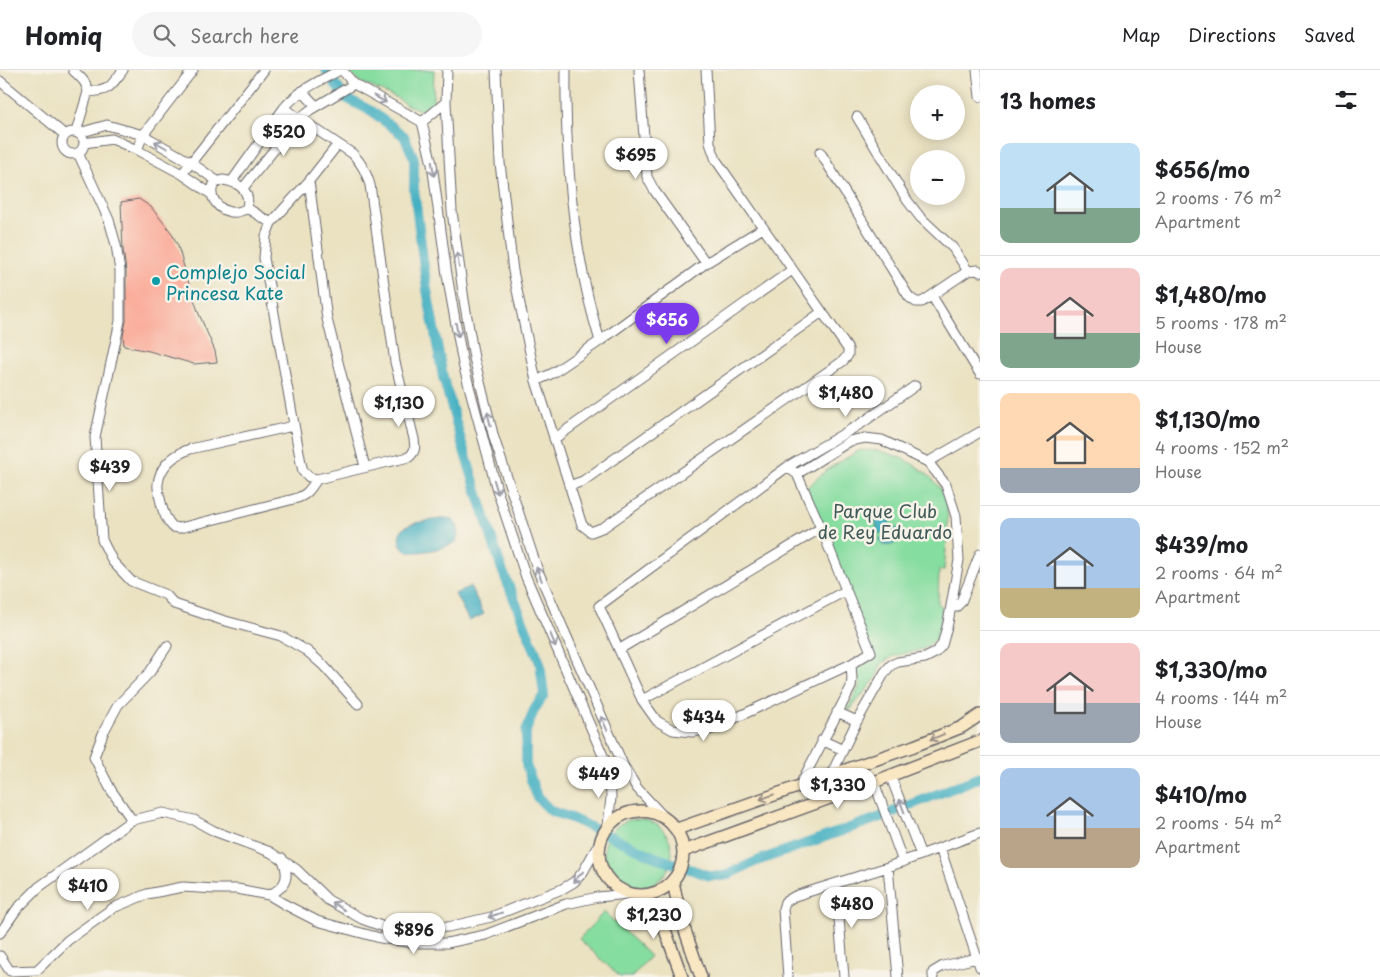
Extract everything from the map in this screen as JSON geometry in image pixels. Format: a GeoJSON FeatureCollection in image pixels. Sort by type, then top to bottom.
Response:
{"type":"FeatureCollection","features":[{"type":"Feature","properties":{"kind":"street"},"geometry":{"type":"LineString","coordinates":[[73,70],[88,86],[77,132]]}},
{"type":"Feature","properties":{"kind":"street"},"geometry":{"type":"LineString","coordinates":[[88,92],[103,91],[109,88],[123,70]]}},
{"type":"Feature","properties":{"kind":"street"},"geometry":{"type":"LineString","coordinates":[[137,150],[143,135],[193,70]]}},
{"type":"Feature","properties":{"kind":"street"},"geometry":{"type":"LineString","coordinates":[[182,174],[264,70]]}},
{"type":"Feature","properties":{"kind":"street"},"geometry":{"type":"LineString","coordinates":[[0,933],[17,909],[39,887],[132,820],[163,813],[194,820],[282,858],[303,875],[328,900],[362,919],[384,926],[417,929],[448,927],[491,917],[562,889],[574,882],[583,872],[608,826],[611,797],[610,772],[526,577],[484,444],[463,364],[447,275],[432,164],[422,122],[354,84],[341,70],[302,90],[293,98],[232,181]]}},
{"type":"Feature","properties":{"kind":"street"},"geometry":{"type":"LineString","coordinates":[[29,977],[68,940],[113,908],[146,894],[183,887],[237,888],[269,895],[317,921],[349,930],[380,938],[414,943],[447,943],[484,935],[566,904],[598,896],[628,894],[644,896],[660,892],[673,882],[682,868],[684,851],[677,830],[638,788],[624,767],[538,571],[494,438],[474,358],[452,211],[446,102],[447,70]]}},
{"type":"Feature","properties":{"kind":"street"},"geometry":{"type":"LineString","coordinates":[[496,70],[500,163],[513,271],[536,381],[584,528],[593,532],[604,527],[845,359],[848,355],[848,349],[712,154],[706,70]]}},
{"type":"Feature","properties":{"kind":"street"},"geometry":{"type":"LineString","coordinates":[[566,70],[566,123],[573,215],[589,307],[600,341]]}},
{"type":"Feature","properties":{"kind":"street"},"geometry":{"type":"LineString","coordinates":[[639,70],[647,178],[706,263]]}},
{"type":"Feature","properties":{"kind":"street"},"geometry":{"type":"LineString","coordinates":[[977,70],[980,97]]}},
{"type":"Feature","properties":{"kind":"street"},"geometry":{"type":"LineString","coordinates":[[0,81],[65,135]]}},
{"type":"Feature","properties":{"kind":"street"},"geometry":{"type":"LineString","coordinates":[[243,188],[299,119],[316,106],[354,84]]}},
{"type":"Feature","properties":{"kind":"street"},"geometry":{"type":"LineString","coordinates":[[302,90],[316,106]]}},
{"type":"Feature","properties":{"kind":"street"},"geometry":{"type":"LineString","coordinates":[[422,122],[446,102]]}},
{"type":"Feature","properties":{"kind":"street"},"geometry":{"type":"LineString","coordinates":[[284,108],[299,119],[338,144],[353,154],[362,164],[370,185],[395,362],[415,448],[409,457],[317,480],[309,478],[303,472],[293,426],[264,258],[266,236],[271,222],[309,182],[338,144]]}},
{"type":"Feature","properties":{"kind":"street"},"geometry":{"type":"LineString","coordinates":[[857,117],[907,200],[920,216],[953,248],[968,271]]}},
{"type":"Feature","properties":{"kind":"street"},"geometry":{"type":"LineString","coordinates":[[77,132],[82,136],[84,144],[78,153],[70,154],[64,150],[62,142],[68,132],[77,132],[107,125],[143,135],[190,162],[217,181],[232,181],[243,188],[247,193],[248,208]]}},
{"type":"Feature","properties":{"kind":"street"},"geometry":{"type":"LineString","coordinates":[[84,144],[112,139],[182,174],[211,194],[218,206],[226,211],[242,211],[248,208]]}},
{"type":"Feature","properties":{"kind":"street"},"geometry":{"type":"LineString","coordinates":[[820,152],[909,297],[916,302],[922,302],[968,271],[980,272]]}},
{"type":"Feature","properties":{"kind":"street"},"geometry":{"type":"LineString","coordinates":[[78,153],[109,220],[116,245],[120,271],[120,322],[95,437],[102,540],[113,562],[131,580],[166,595],[174,604],[280,636],[307,651],[323,665],[358,704]]}},
{"type":"Feature","properties":{"kind":"street"},"geometry":{"type":"LineString","coordinates":[[211,194],[213,186],[217,181]]}},
{"type":"Feature","properties":{"kind":"street"},"geometry":{"type":"LineString","coordinates":[[309,182],[327,319],[366,467]]}},
{"type":"Feature","properties":{"kind":"street"},"geometry":{"type":"LineString","coordinates":[[248,208],[271,222]]}},
{"type":"Feature","properties":{"kind":"street"},"geometry":{"type":"LineString","coordinates":[[536,381],[553,373],[706,263],[762,228]]}},
{"type":"Feature","properties":{"kind":"street"},"geometry":{"type":"LineString","coordinates":[[554,439],[792,270]]}},
{"type":"Feature","properties":{"kind":"street"},"geometry":{"type":"LineString","coordinates":[[932,296],[980,374]]}},
{"type":"Feature","properties":{"kind":"street"},"geometry":{"type":"LineString","coordinates":[[570,486],[583,480],[822,312]]}},
{"type":"Feature","properties":{"kind":"street"},"geometry":{"type":"LineString","coordinates":[[787,467],[797,474],[871,652],[851,664],[712,729],[692,732],[673,730],[657,721],[642,700],[600,606],[787,467],[862,422],[915,386]]}},
{"type":"Feature","properties":{"kind":"street"},"geometry":{"type":"LineString","coordinates":[[293,426],[190,448],[178,453],[168,461],[161,471],[157,485],[166,518],[173,527],[180,528],[302,497],[317,480]]}},
{"type":"Feature","properties":{"kind":"street"},"geometry":{"type":"LineString","coordinates":[[928,462],[980,432]]}},
{"type":"Feature","properties":{"kind":"street"},"geometry":{"type":"LineString","coordinates":[[797,474],[850,441],[864,438],[882,440],[928,462],[946,485],[956,516],[959,560],[942,645],[935,653],[926,658],[898,662],[891,665],[885,672],[857,721],[831,775]]}},
{"type":"Feature","properties":{"kind":"street"},"geometry":{"type":"LineString","coordinates":[[620,649],[821,528]]}},
{"type":"Feature","properties":{"kind":"street"},"geometry":{"type":"LineString","coordinates":[[951,606],[956,607],[961,602],[980,554]]}},
{"type":"Feature","properties":{"kind":"street"},"geometry":{"type":"LineString","coordinates":[[642,700],[845,591]]}},
{"type":"Feature","properties":{"kind":"street"},"geometry":{"type":"LineString","coordinates":[[132,820],[110,790],[94,757],[104,731],[118,705],[150,672],[167,646]]}},
{"type":"Feature","properties":{"kind":"street"},"geometry":{"type":"LineString","coordinates":[[800,785],[851,687],[851,664]]}},
{"type":"Feature","properties":{"kind":"street"},"geometry":{"type":"LineString","coordinates":[[837,712],[857,721]]}},
{"type":"Feature","properties":{"kind":"street"},"geometry":{"type":"LineString","coordinates":[[677,830],[914,746],[962,727],[980,715]]}},
{"type":"Feature","properties":{"kind":"street"},"geometry":{"type":"LineString","coordinates":[[822,740],[843,750]]}},
{"type":"Feature","properties":{"kind":"street"},"geometry":{"type":"LineString","coordinates":[[684,851],[874,782],[980,741]]}},
{"type":"Feature","properties":{"kind":"street"},"geometry":{"type":"LineString","coordinates":[[890,776],[921,855]]}},
{"type":"Feature","properties":{"kind":"street"},"geometry":{"type":"LineString","coordinates":[[874,782],[903,862]]}},
{"type":"Feature","properties":{"kind":"street"},"geometry":{"type":"LineString","coordinates":[[608,826],[624,814],[644,810],[663,816]]}},
{"type":"Feature","properties":{"kind":"street"},"geometry":{"type":"LineString","coordinates":[[893,832],[909,826]]}},
{"type":"Feature","properties":{"kind":"street"},"geometry":{"type":"LineString","coordinates":[[788,977],[783,909],[785,902],[795,896],[888,868],[980,833]]}},
{"type":"Feature","properties":{"kind":"street"},"geometry":{"type":"LineString","coordinates":[[601,840],[599,857],[604,872],[614,885],[628,894]]}},
{"type":"Feature","properties":{"kind":"street"},"geometry":{"type":"LineString","coordinates":[[933,977],[934,972],[943,966],[978,963],[940,848]]}},
{"type":"Feature","properties":{"kind":"street"},"geometry":{"type":"LineString","coordinates":[[269,895],[278,891],[284,884],[286,872],[282,858]]}},
{"type":"Feature","properties":{"kind":"street"},"geometry":{"type":"LineString","coordinates":[[888,868],[898,977]]}},
{"type":"Feature","properties":{"kind":"street"},"geometry":{"type":"LineString","coordinates":[[673,882],[681,919],[701,977]]}},
{"type":"Feature","properties":{"kind":"street"},"geometry":{"type":"LineString","coordinates":[[836,884],[844,977]]}},
{"type":"Feature","properties":{"kind":"street"},"geometry":{"type":"LineString","coordinates":[[644,896],[665,930],[682,977]]}},
{"type":"Feature","properties":{"kind":"street"},"geometry":{"type":"LineString","coordinates":[[0,956],[10,971],[37,970]]}},
{"type":"Feature","properties":{"kind":"green space"},"geometry":{"type":"Polygon","coordinates":[[[349,70],[434,70],[433,102],[428,108],[420,110],[360,82],[349,70]]]}},
{"type":"Feature","properties":{"kind":"green space","name":"Parque Club de Rey Eduardo"},"geometry":{"type":"Polygon","coordinates":[[[860,450],[880,451],[893,455],[924,471],[939,488],[944,498],[948,516],[944,570],[939,570],[938,604],[942,606],[941,625],[936,639],[923,649],[894,656],[882,663],[876,678],[850,710],[848,709],[860,685],[854,670],[874,658],[805,489],[828,469],[860,450]]]}},
{"type":"Feature","properties":{"kind":"green space"},"geometry":{"type":"Polygon","coordinates":[[[638,819],[651,822],[662,829],[669,840],[672,853],[669,866],[662,877],[651,884],[638,887],[625,884],[614,877],[607,866],[604,853],[607,840],[614,829],[625,822],[638,819]]]}},
{"type":"Feature","properties":{"kind":"green space"},"geometry":{"type":"Polygon","coordinates":[[[604,912],[650,956],[632,977],[620,977],[579,939],[604,912]]]}},
{"type":"Feature","properties":{"kind":"water"},"geometry":{"type":"Polygon","coordinates":[[[887,508],[890,522],[886,532],[878,534],[874,509],[887,508]]]}},
{"type":"Feature","properties":{"kind":"water"},"geometry":{"type":"Polygon","coordinates":[[[446,518],[455,521],[458,527],[456,542],[445,547],[422,552],[404,550],[400,540],[400,533],[404,528],[419,522],[446,518]]]}},
{"type":"Feature","properties":{"kind":"water"},"geometry":{"type":"Polygon","coordinates":[[[893,526],[900,531],[898,538],[893,544],[884,545],[879,539],[890,536],[893,526]]]}},
{"type":"Feature","properties":{"kind":"water"},"geometry":{"type":"Polygon","coordinates":[[[470,586],[484,614],[469,621],[455,594],[470,586]]]}},
{"type":"Feature","properties":{"kind":"building","name":"Complejo Social Princesa Kate"},"geometry":{"type":"Polygon","coordinates":[[[139,199],[151,207],[171,232],[178,246],[191,291],[215,351],[217,362],[194,364],[124,346],[126,271],[121,202],[139,199]]]}},
{"type":"Feature","properties":{"kind":"waterway"},"geometry":{"type":"LineString","coordinates":[[326,70],[344,97],[371,111],[404,136],[414,158],[414,189],[427,290],[443,377],[501,567],[540,663],[544,695],[534,710],[526,731],[526,765],[537,797],[551,811],[571,818],[655,857],[710,876],[724,876],[757,861],[878,818],[980,777]]}},
{"type":"Feature","properties":{"kind":"place","name":"Complejo Social Princesa Kate"},"geometry":{"type":"Point","coordinates":[156,281]}}]}
